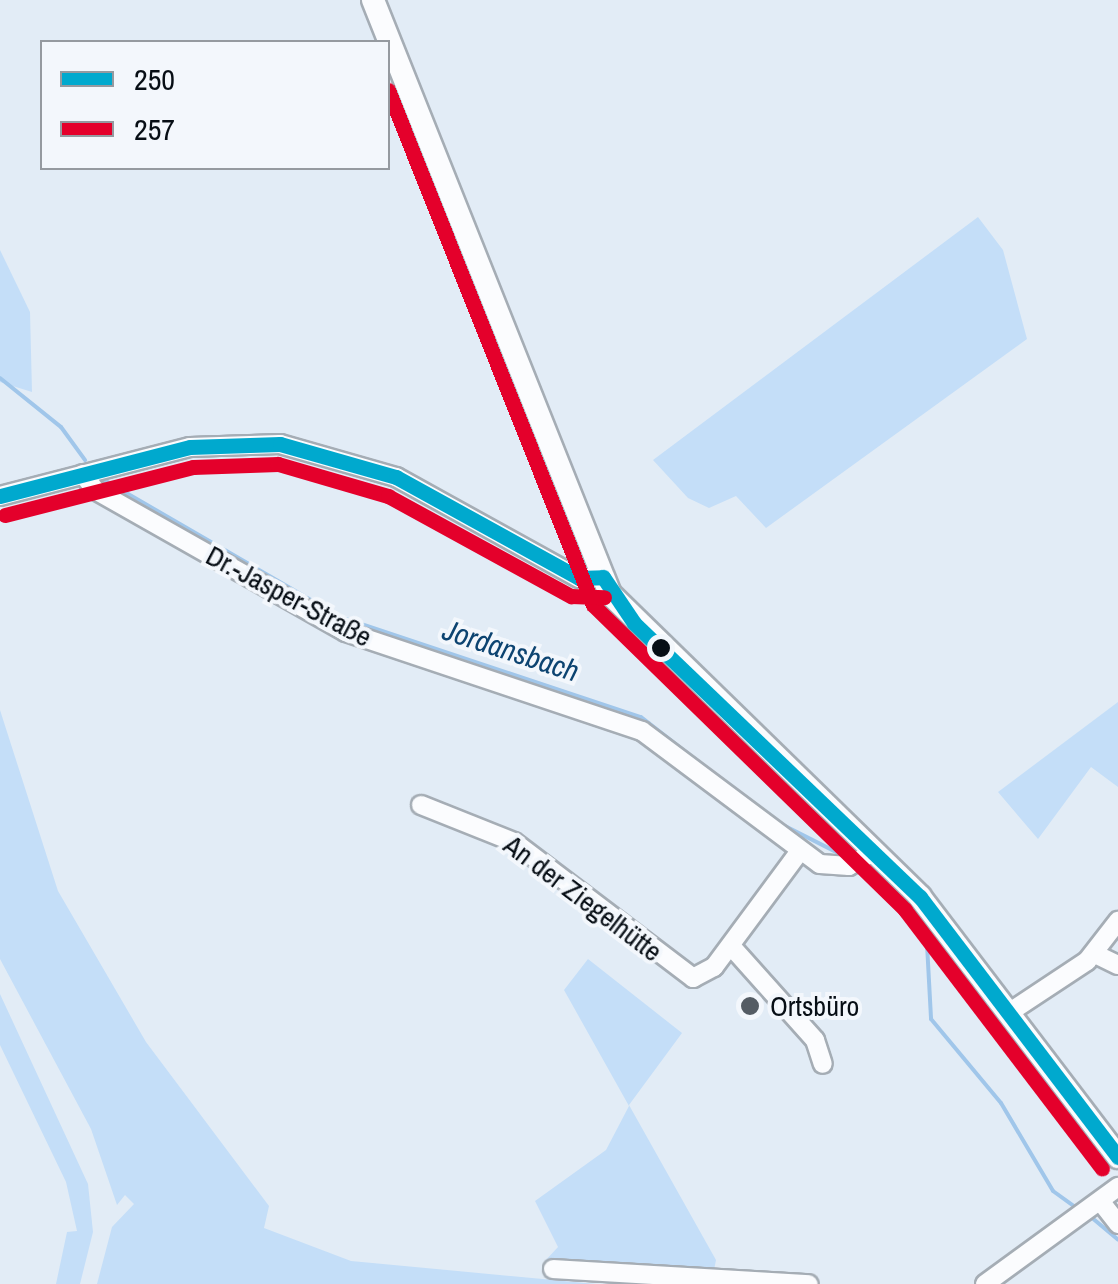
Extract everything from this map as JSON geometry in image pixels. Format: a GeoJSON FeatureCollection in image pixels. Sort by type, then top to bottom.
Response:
{"type":"FeatureCollection","features":[{"type":"Feature","properties":{"kind":"main road"},"geometry":{"type":"LineString","coordinates":[[372,0],[388,40]]}},
{"type":"Feature","properties":{"kind":"main road"},"geometry":{"type":"LineString","coordinates":[[390,45],[603,577],[634,622],[871,855],[1013,1010],[1118,1156]]}},
{"type":"Feature","properties":{"kind":"street"},"geometry":{"type":"LineString","coordinates":[[0,496],[221,442],[298,447],[396,477],[578,578],[603,577]]}},
{"type":"Feature","properties":{"kind":"street","name":"Dr.-Jasper-Straße"},"geometry":{"type":"LineString","coordinates":[[83,474],[95,490],[336,627],[642,731],[799,852],[831,867],[849,866],[871,855]]}},
{"type":"Feature","properties":{"kind":"street","name":"An der Ziegelhütte"},"geometry":{"type":"LineString","coordinates":[[421,805],[537,857],[683,974],[708,974],[799,852]]}},
{"type":"Feature","properties":{"kind":"street"},"geometry":{"type":"LineString","coordinates":[[1013,1010],[1094,954],[1118,921]]}},
{"type":"Feature","properties":{"kind":"street"},"geometry":{"type":"LineString","coordinates":[[731,946],[815,1040],[824,1064]]}},
{"type":"Feature","properties":{"kind":"street"},"geometry":{"type":"LineString","coordinates":[[1094,954],[1118,964]]}},
{"type":"Feature","properties":{"kind":"street"},"geometry":{"type":"LineString","coordinates":[[985,1284],[1118,1187]]}},
{"type":"Feature","properties":{"kind":"street"},"geometry":{"type":"LineString","coordinates":[[1090,1210],[1118,1224]]}},
{"type":"Feature","properties":{"kind":"street"},"geometry":{"type":"LineString","coordinates":[[552,1269],[809,1284]]}},
{"type":"Feature","properties":{"kind":"shaded area"},"geometry":{"type":"Polygon","coordinates":[[[978,217],[1003,250],[1027,339],[766,528],[736,496],[709,508],[688,498],[653,460],[978,217]]]}},
{"type":"Feature","properties":{"kind":"shaded area"},"geometry":{"type":"Polygon","coordinates":[[[0,250],[30,312],[32,392],[0,382],[0,250]]]}},
{"type":"Feature","properties":{"kind":"shaded area"},"geometry":{"type":"Polygon","coordinates":[[[1118,702],[1118,787],[1091,767],[1038,839],[998,792],[1118,702]]]}},
{"type":"Feature","properties":{"kind":"shaded area"},"geometry":{"type":"Polygon","coordinates":[[[0,710],[58,891],[146,1042],[269,1206],[264,1228],[351,1261],[596,1284],[97,1284],[112,1227],[134,1204],[125,1195],[117,1205],[91,1129],[0,959],[0,710]]]}},
{"type":"Feature","properties":{"kind":"shaded area"},"geometry":{"type":"Polygon","coordinates":[[[588,959],[682,1033],[629,1105],[716,1260],[714,1270],[545,1261],[558,1247],[535,1201],[606,1150],[629,1106],[564,990],[588,959]]]}},
{"type":"Feature","properties":{"kind":"shaded area"},"geometry":{"type":"Polygon","coordinates":[[[0,994],[88,1184],[93,1232],[80,1284],[56,1284],[67,1232],[77,1231],[66,1182],[0,1045],[0,994]]]}},
{"type":"Feature","properties":{"kind":"waterway","name":"Jordansbach"},"geometry":{"type":"LineString","coordinates":[[0,378],[61,427],[85,460]]}},
{"type":"Feature","properties":{"kind":"waterway","name":"Jordansbach"},"geometry":{"type":"LineString","coordinates":[[104,480],[340,617],[641,717],[719,778]]}},
{"type":"Feature","properties":{"kind":"waterway","name":"Jordansbach"},"geometry":{"type":"LineString","coordinates":[[783,825],[846,857]]}},
{"type":"Feature","properties":{"kind":"waterway","name":"Jordansbach"},"geometry":{"type":"LineString","coordinates":[[863,867],[890,886]]}},
{"type":"Feature","properties":{"kind":"waterway","name":"Jordansbach"},"geometry":{"type":"LineString","coordinates":[[903,899],[927,944],[931,1019],[1001,1103],[1053,1191],[1078,1209]]}},
{"type":"Feature","properties":{"kind":"waterway","name":"Jordansbach"},"geometry":{"type":"LineString","coordinates":[[1091,1217],[1118,1240]]}},
{"type":"Feature","properties":{"kind":"transit line","name":"257"},"geometry":{"type":"LineString","coordinates":[[390,95],[593,605],[905,910],[1102,1169]]}},
{"type":"Feature","properties":{"kind":"transit line","name":"250"},"geometry":{"type":"LineString","coordinates":[[0,496],[190,447],[280,444],[396,477],[579,578],[603,577]]}},
{"type":"Feature","properties":{"kind":"transit line","name":"257"},"geometry":{"type":"LineString","coordinates":[[5,515],[193,467],[278,464],[388,496],[571,596],[604,597]]}},
{"type":"Feature","properties":{"kind":"transit line","name":"250"},"geometry":{"type":"LineString","coordinates":[[603,577],[634,623],[920,897],[1118,1157]]}},
{"type":"Feature","properties":{"kind":"place","name":"Ortsbüro"},"geometry":{"type":"Point","coordinates":[750,1006]}}]}
